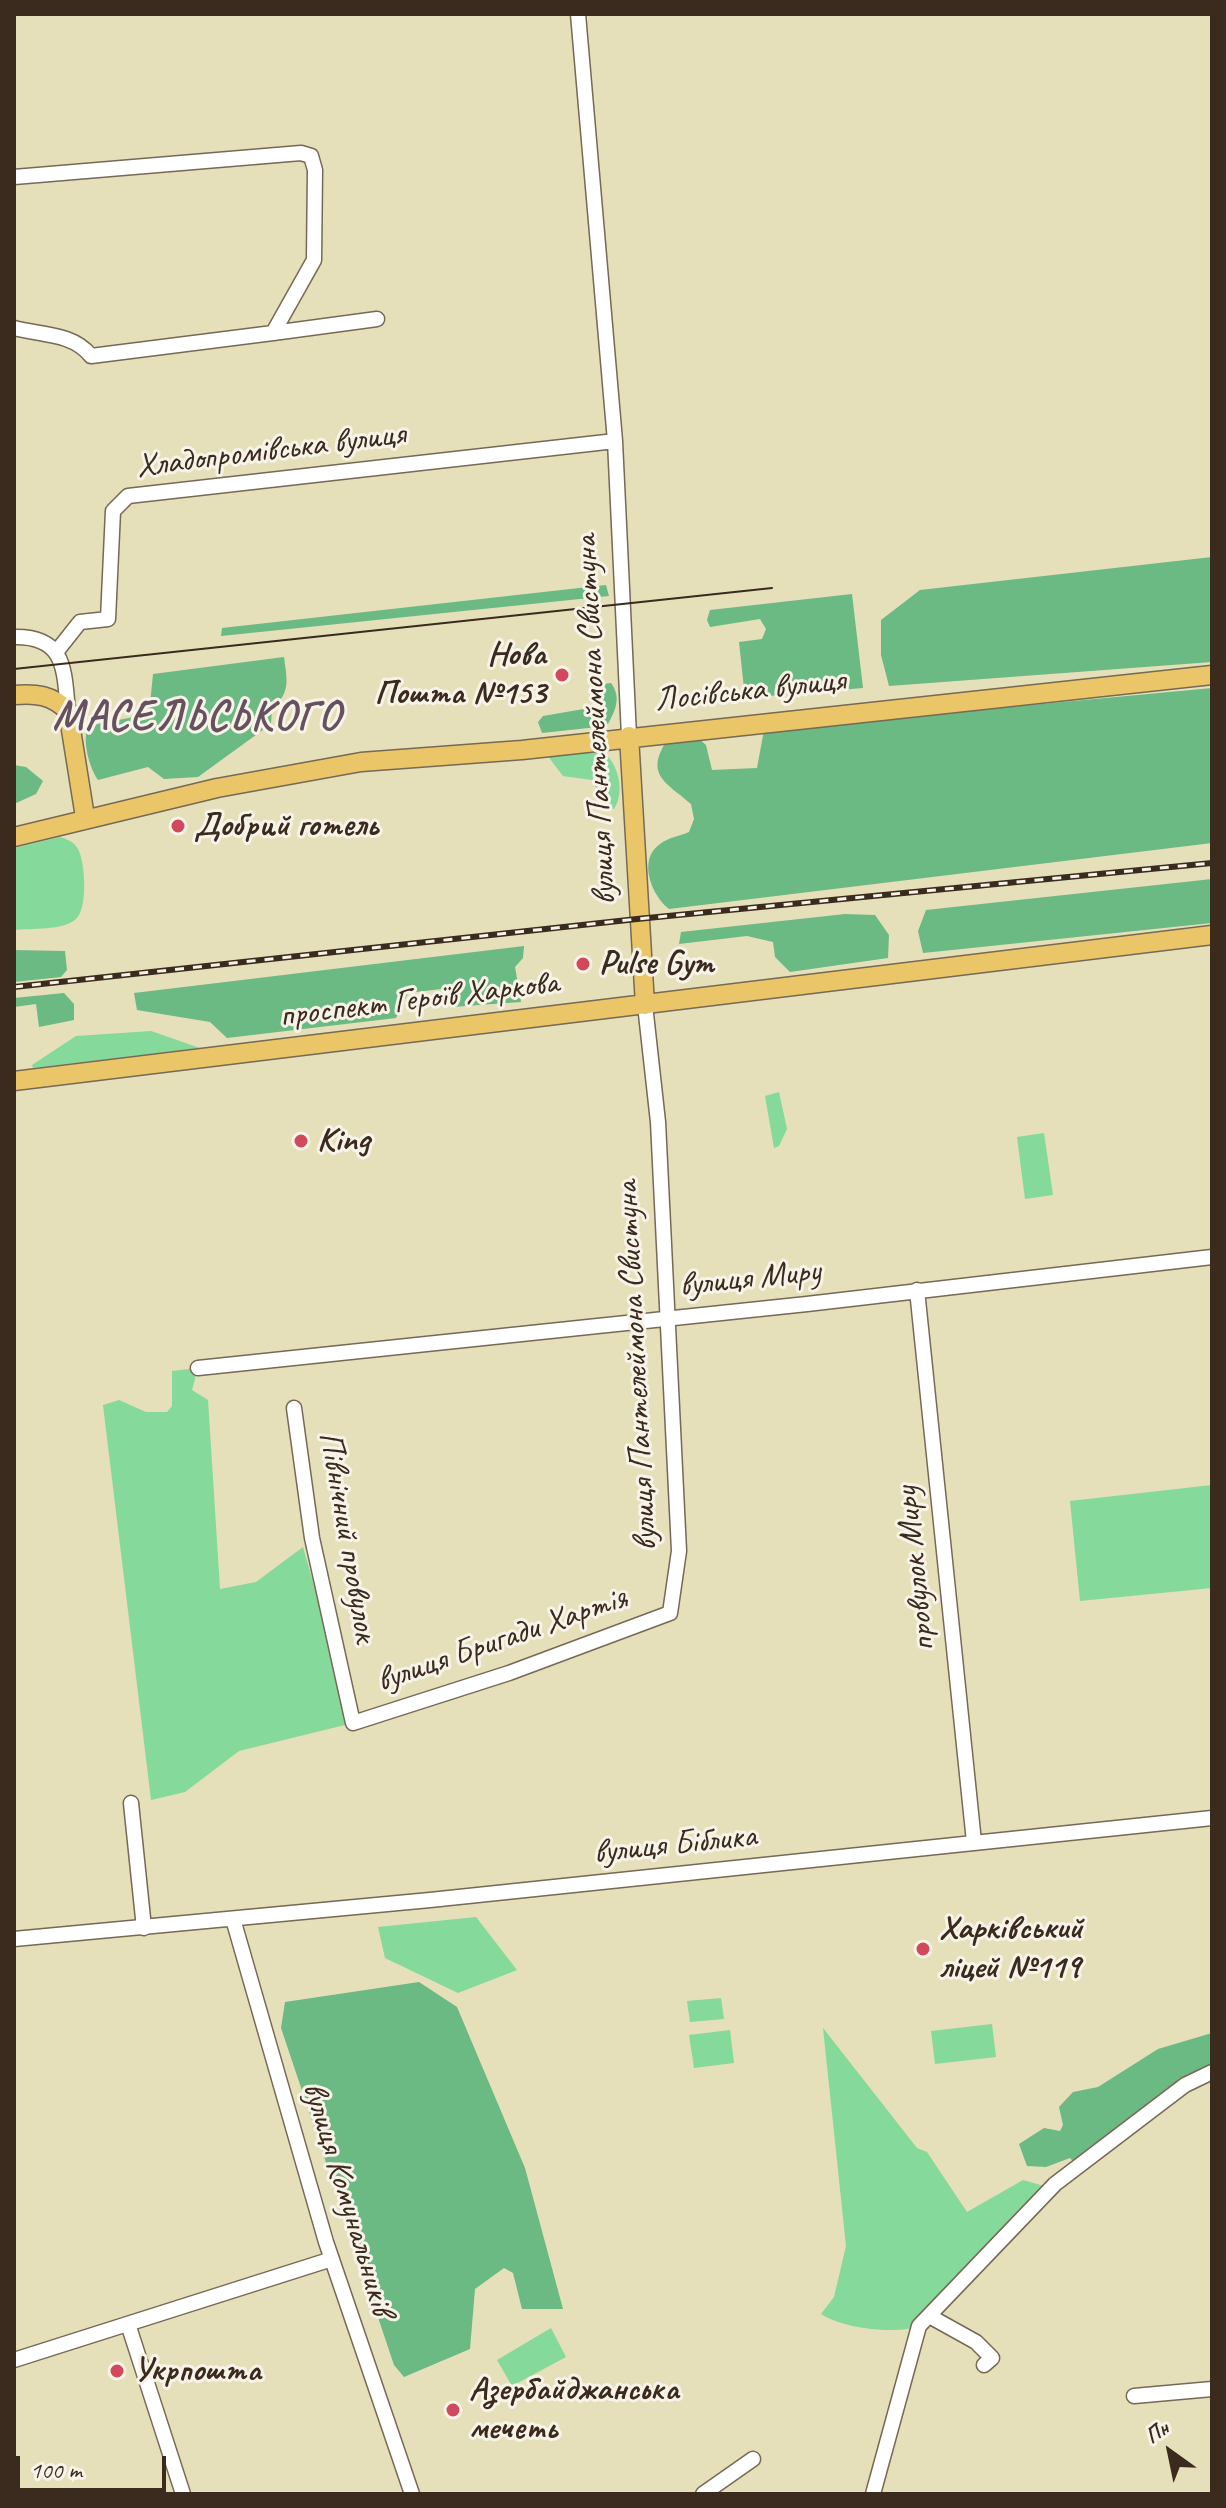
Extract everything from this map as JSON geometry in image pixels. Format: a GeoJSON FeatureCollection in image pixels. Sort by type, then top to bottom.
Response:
{"type":"FeatureCollection","features":[{"type":"Feature","properties":{"kind":"main road","name":"Лосівська вулиця"},"geometry":{"type":"LineString","coordinates":[[14,837],[85,817],[217,788],[361,762],[522,750],[1212,675]]}},
{"type":"Feature","properties":{"kind":"main road"},"geometry":{"type":"LineString","coordinates":[[24,694],[56,699],[68,711],[85,817]]}},
{"type":"Feature","properties":{"kind":"main road","name":"вулиця Пантелеймона Свистуна"},"geometry":{"type":"LineString","coordinates":[[629,736],[645,1005]]}},
{"type":"Feature","properties":{"kind":"main road","name":"проспект Героїв Харкова"},"geometry":{"type":"LineString","coordinates":[[14,1081],[1212,935]]}},
{"type":"Feature","properties":{"kind":"street","name":"вулиця Пантелеймона Свистуна"},"geometry":{"type":"LineString","coordinates":[[578,14],[615,441],[629,736]]}},
{"type":"Feature","properties":{"kind":"street"},"geometry":{"type":"LineString","coordinates":[[14,177],[292,153],[311,156],[315,170],[314,260],[273,333]]}},
{"type":"Feature","properties":{"kind":"street"},"geometry":{"type":"LineString","coordinates":[[14,328],[70,339],[82,345],[91,356],[377,319]]}},
{"type":"Feature","properties":{"kind":"street","name":"Хладопромівська вулиця"},"geometry":{"type":"LineString","coordinates":[[57,651],[80,622],[108,619],[113,511],[128,496],[615,441]]}},
{"type":"Feature","properties":{"kind":"street"},"geometry":{"type":"LineString","coordinates":[[14,637],[32,637],[57,651],[63,664],[68,711]]}},
{"type":"Feature","properties":{"kind":"street","name":"вулиця Пантелеймона Свистуна"},"geometry":{"type":"LineString","coordinates":[[645,1005],[658,1122],[679,1551],[670,1613]]}},
{"type":"Feature","properties":{"kind":"street","name":"вулиця Миру"},"geometry":{"type":"LineString","coordinates":[[198,1368],[1212,1257]]}},
{"type":"Feature","properties":{"kind":"street","name":"провулок Миру"},"geometry":{"type":"LineString","coordinates":[[917,1290],[974,1842]]}},
{"type":"Feature","properties":{"kind":"street","name":"Північний провулок"},"geometry":{"type":"LineString","coordinates":[[294,1408],[312,1538],[353,1723]]}},
{"type":"Feature","properties":{"kind":"street","name":"вулиця Бригади Хартія"},"geometry":{"type":"LineString","coordinates":[[353,1723],[509,1673],[670,1613]]}},
{"type":"Feature","properties":{"kind":"street"},"geometry":{"type":"LineString","coordinates":[[14,1939],[144,1928],[131,1803]]}},
{"type":"Feature","properties":{"kind":"street","name":"вулиця Біблика"},"geometry":{"type":"LineString","coordinates":[[144,1928],[1212,1818]]}},
{"type":"Feature","properties":{"kind":"street","name":"вулиця Комунальників"},"geometry":{"type":"LineString","coordinates":[[233,1919],[332,2259],[412,2494]]}},
{"type":"Feature","properties":{"kind":"street"},"geometry":{"type":"LineString","coordinates":[[873,2494],[919,2326],[931,2317],[1055,2184],[1185,2085],[1212,2072]]}},
{"type":"Feature","properties":{"kind":"street"},"geometry":{"type":"LineString","coordinates":[[14,2360],[332,2259]]}},
{"type":"Feature","properties":{"kind":"street"},"geometry":{"type":"LineString","coordinates":[[931,2317],[976,2342],[992,2358],[984,2365]]}},
{"type":"Feature","properties":{"kind":"street"},"geometry":{"type":"LineString","coordinates":[[128,2324],[183,2494]]}},
{"type":"Feature","properties":{"kind":"street"},"geometry":{"type":"LineString","coordinates":[[1134,2396],[1212,2389]]}},
{"type":"Feature","properties":{"kind":"street"},"geometry":{"type":"LineString","coordinates":[[703,2494],[753,2459]]}},
{"type":"Feature","properties":{"kind":"green space"},"geometry":{"type":"Polygon","coordinates":[[[1212,557],[1212,662],[889,686],[881,655],[881,620],[920,590],[1212,557]]]}},
{"type":"Feature","properties":{"kind":"green space"},"geometry":{"type":"Polygon","coordinates":[[[606,585],[609,596],[221,636],[222,628],[606,585]]]}},
{"type":"Feature","properties":{"kind":"green space"},"geometry":{"type":"Polygon","coordinates":[[[852,594],[863,688],[745,698],[739,642],[762,639],[766,629],[760,619],[710,627],[707,620],[710,610],[852,594]]]}},
{"type":"Feature","properties":{"kind":"green space"},"geometry":{"type":"Polygon","coordinates":[[[284,657],[286,686],[282,697],[272,708],[271,724],[198,777],[164,779],[148,767],[98,780],[87,753],[88,726],[149,714],[153,674],[284,657]]]}},
{"type":"Feature","properties":{"kind":"green space"},"geometry":{"type":"Polygon","coordinates":[[[611,683],[617,699],[607,726],[542,733],[538,722],[543,716],[601,706],[604,684],[611,683]]]}},
{"type":"Feature","properties":{"kind":"green space"},"geometry":{"type":"Polygon","coordinates":[[[1212,688],[1212,843],[669,909],[653,887],[648,868],[653,851],[666,840],[689,832],[694,819],[691,804],[668,785],[658,771],[660,754],[666,742],[698,738],[706,745],[712,770],[757,768],[764,730],[1212,688]]]}},
{"type":"Feature","properties":{"kind":"green space"},"geometry":{"type":"Polygon","coordinates":[[[598,749],[611,760],[618,776],[619,794],[614,809],[605,806],[592,780],[563,776],[547,755],[598,749]]]}},
{"type":"Feature","properties":{"kind":"green space"},"geometry":{"type":"Polygon","coordinates":[[[14,765],[26,767],[43,781],[36,794],[14,804],[14,765]]]}},
{"type":"Feature","properties":{"kind":"green space"},"geometry":{"type":"Polygon","coordinates":[[[60,837],[74,843],[81,857],[84,886],[80,913],[63,926],[14,930],[14,848],[60,837]]]}},
{"type":"Feature","properties":{"kind":"green space"},"geometry":{"type":"Polygon","coordinates":[[[1212,879],[1212,923],[923,953],[918,931],[926,910],[1212,879]]]}},
{"type":"Feature","properties":{"kind":"green space"},"geometry":{"type":"Polygon","coordinates":[[[845,914],[875,915],[889,935],[888,958],[790,972],[775,957],[773,942],[747,936],[679,944],[681,932],[845,914]]]}},
{"type":"Feature","properties":{"kind":"green space"},"geometry":{"type":"Polygon","coordinates":[[[524,946],[523,958],[515,967],[521,1002],[452,1007],[441,989],[408,993],[396,1018],[227,1038],[210,1022],[137,1010],[134,993],[524,946]]]}},
{"type":"Feature","properties":{"kind":"green space"},"geometry":{"type":"Polygon","coordinates":[[[14,950],[65,951],[67,970],[61,977],[14,982],[14,950]]]}},
{"type":"Feature","properties":{"kind":"green space"},"geometry":{"type":"Polygon","coordinates":[[[64,993],[74,1004],[74,1020],[39,1027],[36,1004],[14,1007],[14,998],[64,993]]]}},
{"type":"Feature","properties":{"kind":"green space"},"geometry":{"type":"Polygon","coordinates":[[[151,1031],[200,1048],[33,1068],[32,1065],[76,1036],[151,1031]]]}},
{"type":"Feature","properties":{"kind":"green space"},"geometry":{"type":"Polygon","coordinates":[[[779,1092],[787,1129],[779,1146],[774,1148],[765,1096],[779,1092]]]}},
{"type":"Feature","properties":{"kind":"green space"},"geometry":{"type":"Polygon","coordinates":[[[1044,1133],[1053,1195],[1025,1199],[1017,1137],[1044,1133]]]}},
{"type":"Feature","properties":{"kind":"green space"},"geometry":{"type":"Polygon","coordinates":[[[198,1368],[192,1390],[208,1400],[220,1589],[256,1582],[303,1547],[353,1723],[239,1751],[185,1792],[151,1800],[103,1405],[119,1400],[146,1412],[167,1412],[172,1406],[172,1371],[198,1368]]]}},
{"type":"Feature","properties":{"kind":"green space"},"geometry":{"type":"Polygon","coordinates":[[[1212,1485],[1212,1588],[1080,1601],[1070,1501],[1212,1485]]]}},
{"type":"Feature","properties":{"kind":"green space"},"geometry":{"type":"Polygon","coordinates":[[[476,1917],[517,1970],[458,1993],[385,1958],[378,1927],[476,1917]]]}},
{"type":"Feature","properties":{"kind":"green space"},"geometry":{"type":"Polygon","coordinates":[[[419,1982],[457,2007],[525,2168],[563,2309],[522,2309],[513,2273],[504,2268],[475,2289],[470,2349],[404,2377],[394,2365],[281,2028],[285,2002],[419,1982]]]}},
{"type":"Feature","properties":{"kind":"green space"},"geometry":{"type":"Polygon","coordinates":[[[721,1998],[724,2019],[690,2022],[687,2001],[721,1998]]]}},
{"type":"Feature","properties":{"kind":"green space"},"geometry":{"type":"Polygon","coordinates":[[[992,2024],[996,2057],[935,2064],[931,2031],[992,2024]]]}},
{"type":"Feature","properties":{"kind":"green space"},"geometry":{"type":"Polygon","coordinates":[[[823,2028],[917,2148],[927,2152],[967,2212],[1023,2180],[1051,2188],[919,2326],[897,2330],[869,2329],[821,2314],[834,2297],[846,2246],[823,2028]]]}},
{"type":"Feature","properties":{"kind":"green space"},"geometry":{"type":"Polygon","coordinates":[[[730,2030],[734,2063],[694,2068],[689,2035],[730,2030]]]}},
{"type":"Feature","properties":{"kind":"green space"},"geometry":{"type":"Polygon","coordinates":[[[1212,2033],[1212,2072],[1078,2167],[1070,2158],[1046,2167],[1027,2166],[1019,2144],[1044,2128],[1060,2131],[1063,2125],[1059,2107],[1073,2092],[1098,2087],[1158,2049],[1212,2033]]]}},
{"type":"Feature","properties":{"kind":"green space"},"geometry":{"type":"Polygon","coordinates":[[[551,2328],[566,2357],[512,2386],[497,2360],[551,2328]]]}},
{"type":"Feature","properties":{"kind":"tram line"},"geometry":{"type":"LineString","coordinates":[[14,669],[772,588]]}},
{"type":"Feature","properties":{"kind":"railway"},"geometry":{"type":"LineString","coordinates":[[14,987],[637,919],[1212,863]]}},
{"type":"Feature","properties":{"kind":"place","name":"Нова Пошта №153"},"geometry":{"type":"Point","coordinates":[562,675]}},
{"type":"Feature","properties":{"kind":"place","name":"Добрий готель"},"geometry":{"type":"Point","coordinates":[178,826]}},
{"type":"Feature","properties":{"kind":"place","name":"Pulse Gym"},"geometry":{"type":"Point","coordinates":[583,964]}},
{"type":"Feature","properties":{"kind":"place","name":"King"},"geometry":{"type":"Point","coordinates":[301,1141]}},
{"type":"Feature","properties":{"kind":"place","name":"Харківський ліцей №119"},"geometry":{"type":"Point","coordinates":[923,1949]}},
{"type":"Feature","properties":{"kind":"place","name":"Укрпошта"},"geometry":{"type":"Point","coordinates":[117,2371]}},
{"type":"Feature","properties":{"kind":"place","name":"Азербайджанська мечеть"},"geometry":{"type":"Point","coordinates":[453,2410]}},
{"type":"Feature","properties":{"kind":"district","name":"МАСЕЛЬСЬКОГО"},"geometry":{"type":"Point","coordinates":[197,718]}}]}
